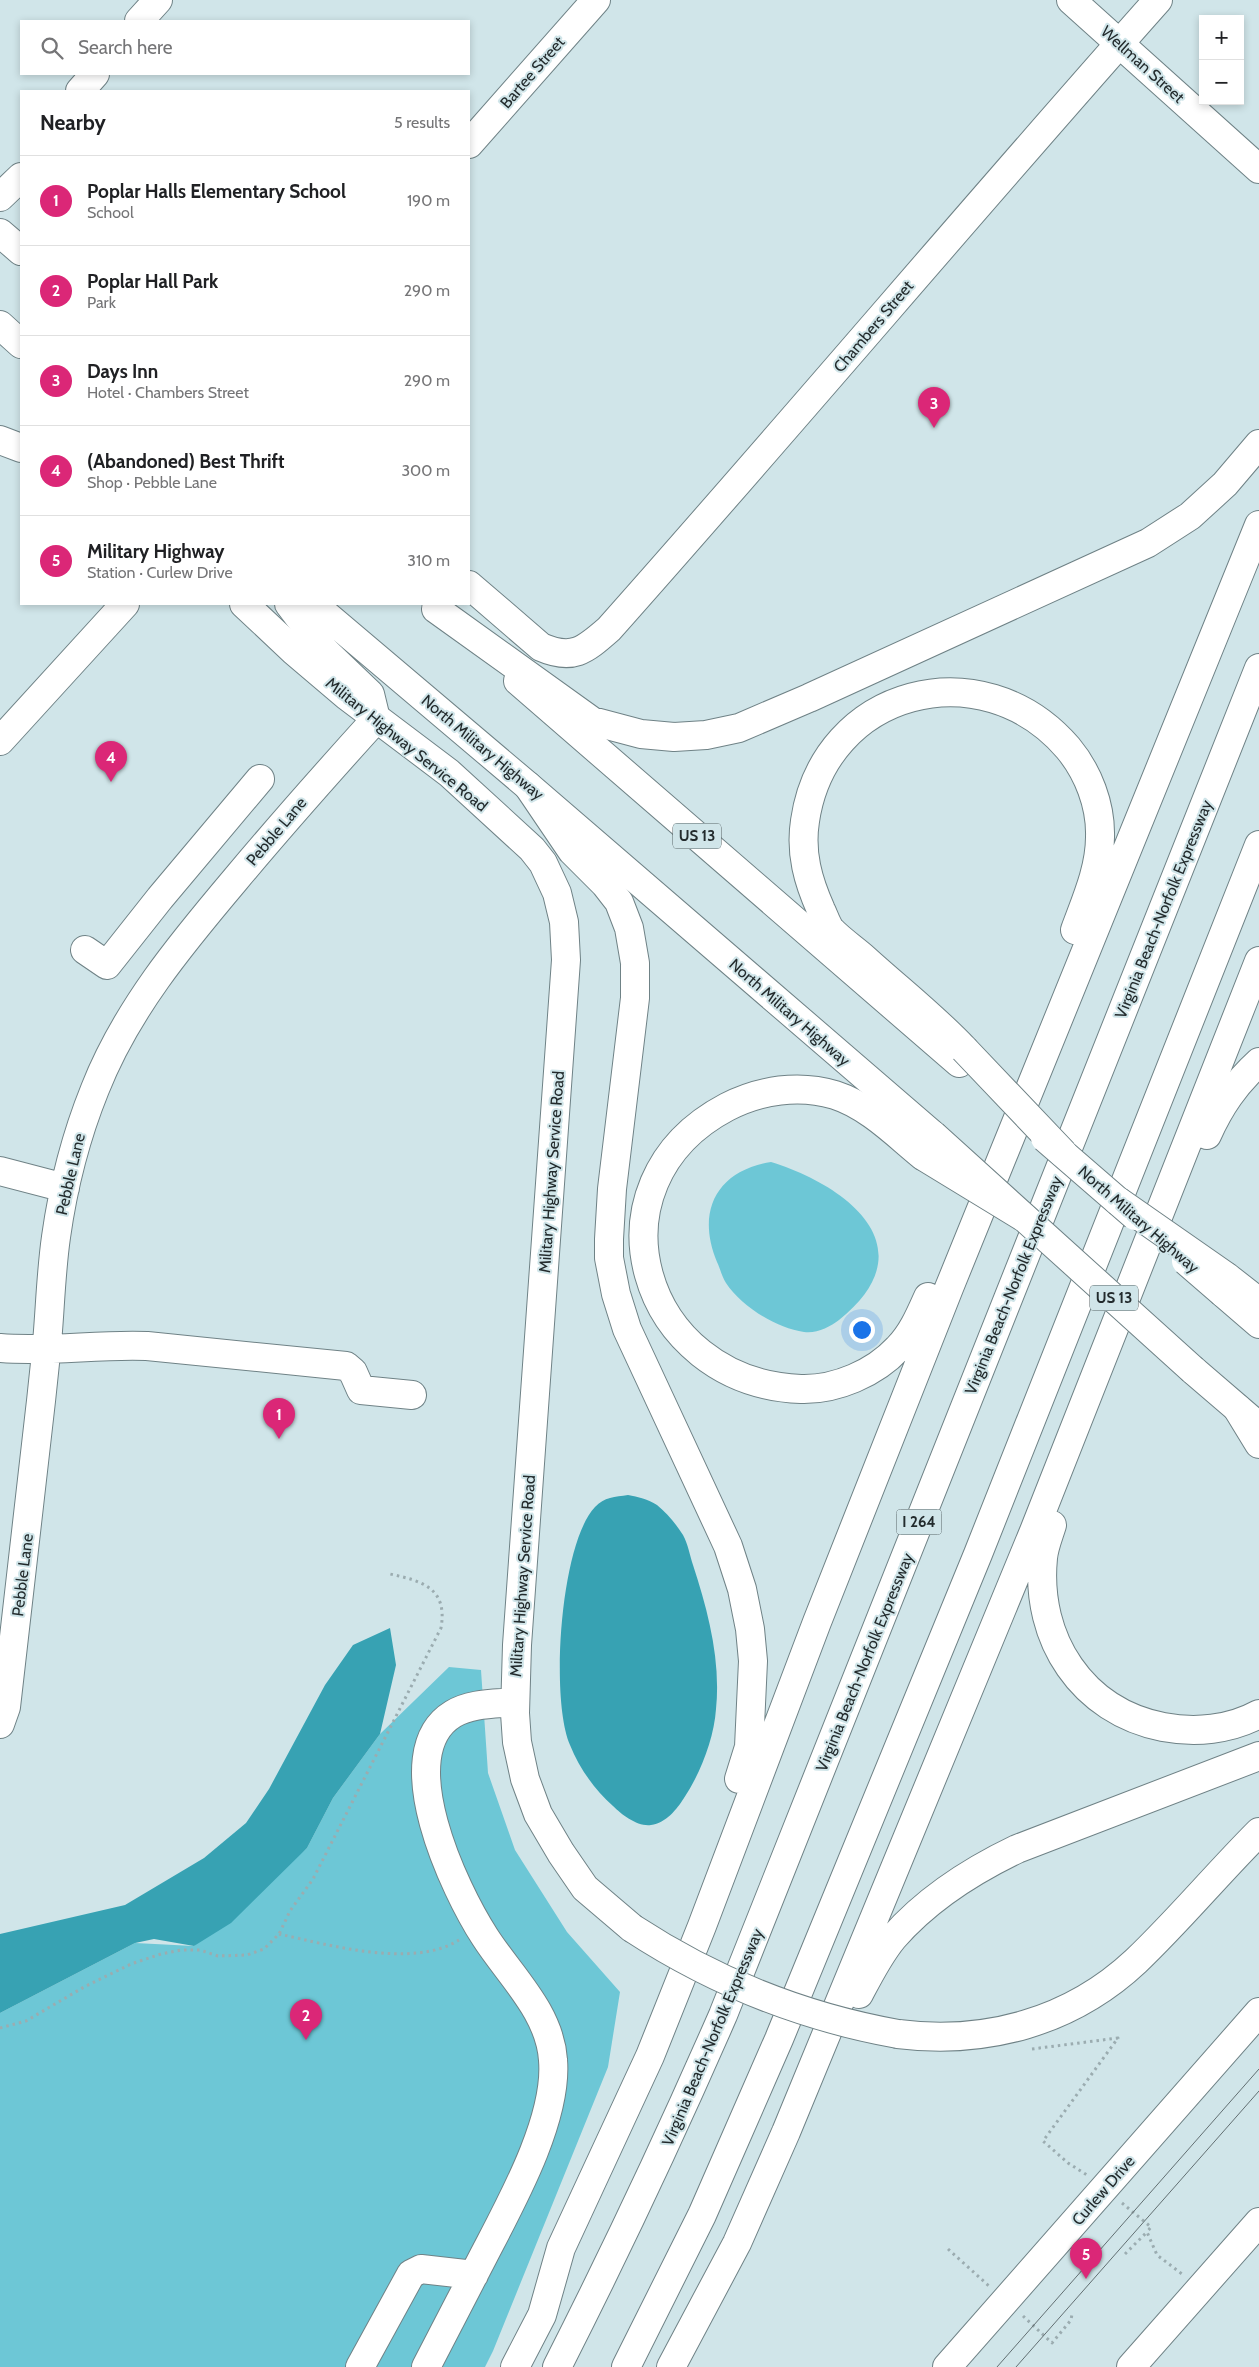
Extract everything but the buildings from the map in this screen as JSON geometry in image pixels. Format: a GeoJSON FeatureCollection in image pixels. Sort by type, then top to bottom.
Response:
{"type":"FeatureCollection","features":[{"type":"Feature","properties":{"kind":"main road"},"geometry":{"type":"LineString","coordinates":[[140,20],[158,0]]}},
{"type":"Feature","properties":{"kind":"main road","name":"Bartee Street"},"geometry":{"type":"LineString","coordinates":[[470,143],[596,0]]}},
{"type":"Feature","properties":{"kind":"main road","name":"Wellman Street"},"geometry":{"type":"LineString","coordinates":[[1071,0],[1259,169]]}},
{"type":"Feature","properties":{"kind":"main road","name":"Chambers Street"},"geometry":{"type":"LineString","coordinates":[[470,586],[541,647],[554,653],[572,654],[586,649],[614,624],[762,456],[964,220],[1158,0]]}},
{"type":"Feature","properties":{"kind":"main road"},"geometry":{"type":"LineString","coordinates":[[81,90],[94,75]]}},
{"type":"Feature","properties":{"kind":"main road"},"geometry":{"type":"LineString","coordinates":[[0,197],[20,178]]}},
{"type":"Feature","properties":{"kind":"main road"},"geometry":{"type":"LineString","coordinates":[[0,233],[20,250]]}},
{"type":"Feature","properties":{"kind":"main road"},"geometry":{"type":"LineString","coordinates":[[0,325],[20,343]]}},
{"type":"Feature","properties":{"kind":"main road"},"geometry":{"type":"LineString","coordinates":[[0,440],[20,448]]}},
{"type":"Feature","properties":{"kind":"main road"},"geometry":{"type":"LineString","coordinates":[[433,606],[592,721],[641,734],[674,737],[706,735],[738,728],[809,698],[1148,543],[1190,516],[1225,484],[1259,444]]}},
{"type":"Feature","properties":{"kind":"main road"},"geometry":{"type":"LineString","coordinates":[[515,2367],[542,2314],[561,2248],[650,2056],[702,1926],[817,1622],[1042,1059],[1259,525]]}},
{"type":"Feature","properties":{"kind":"main road"},"geometry":{"type":"LineString","coordinates":[[0,741],[124,605]]}},
{"type":"Feature","properties":{"kind":"main road","name":"Military Highway Service Road"},"geometry":{"type":"LineString","coordinates":[[245,605],[294,651],[376,719],[449,773],[532,849],[543,863],[557,893],[564,922],[566,960],[517,1635],[515,1702],[517,1742],[525,1779],[538,1814],[584,1888],[632,1928],[673,1955],[761,1996],[861,2027],[898,2034],[948,2038],[992,2034],[1027,2026],[1060,2013],[1086,1999],[1136,1961],[1259,1832]]}},
{"type":"Feature","properties":{"kind":"main road"},"geometry":{"type":"LineString","coordinates":[[290,605],[323,649],[370,694],[376,719]]}},
{"type":"Feature","properties":{"kind":"main road","name":"North Military Highway"},"geometry":{"type":"LineString","coordinates":[[315,605],[528,786],[928,1145]]}},
{"type":"Feature","properties":{"kind":"main road","name":"US 13"},"geometry":{"type":"LineString","coordinates":[[433,606],[962,1056]]}},
{"type":"Feature","properties":{"kind":"main road","name":"Virginia Beach-Norfolk Expressway"},"geometry":{"type":"LineString","coordinates":[[557,2367],[605,2273],[667,2143],[723,2015],[1259,668]]}},
{"type":"Feature","properties":{"kind":"main road"},"geometry":{"type":"LineString","coordinates":[[962,1056],[830,928],[810,888],[804,860],[803,832],[814,782],[827,759],[845,737],[862,721],[880,710],[904,700],[930,694],[956,692],[1002,700],[1030,714],[1055,734],[1076,758],[1088,781],[1097,806],[1100,837],[1094,874],[1075,930],[1042,1059]]}},
{"type":"Feature","properties":{"kind":"main road","name":"Pebble Lane"},"geometry":{"type":"LineString","coordinates":[[0,1724],[6,1707],[46,1350],[56,1238],[65,1188],[79,1134],[95,1088],[116,1044],[153,983],[181,944],[301,801],[376,719]]}},
{"type":"Feature","properties":{"kind":"main road"},"geometry":{"type":"LineString","coordinates":[[85,950],[107,965],[160,898],[260,779]]}},
{"type":"Feature","properties":{"kind":"main road"},"geometry":{"type":"LineString","coordinates":[[528,786],[572,850],[605,884],[619,902],[628,928],[634,963],[635,998],[612,1189],[609,1258],[616,1294],[627,1329],[728,1546],[742,1590],[750,1629],[753,1661],[749,1747],[733,1797],[702,1926]]}},
{"type":"Feature","properties":{"kind":"main road"},"geometry":{"type":"LineString","coordinates":[[626,2367],[702,2215],[779,2039],[941,1646],[1259,845]]}},
{"type":"Feature","properties":{"kind":"main road"},"geometry":{"type":"LineString","coordinates":[[672,2367],[737,2243],[786,2132],[1086,1400],[1259,961]]}},
{"type":"Feature","properties":{"kind":"main road","name":"North Military Highway"},"geometry":{"type":"LineString","coordinates":[[962,1056],[1063,1153],[1118,1201],[1225,1285]]}},
{"type":"Feature","properties":{"kind":"main road"},"geometry":{"type":"LineString","coordinates":[[1133,1278],[1219,1110],[1232,1089],[1259,1062]]}},
{"type":"Feature","properties":{"kind":"main road"},"geometry":{"type":"LineString","coordinates":[[928,1145],[865,1108],[836,1095],[815,1091],[788,1090],[766,1092],[740,1100],[707,1118],[687,1134],[670,1154],[657,1177],[648,1202],[645,1222],[648,1270],[656,1295],[668,1319],[684,1340],[700,1354],[722,1368],[752,1382],[779,1388],[806,1389],[833,1385],[859,1376],[882,1362],[898,1348],[915,1325],[933,1285],[1004,1154]]}},
{"type":"Feature","properties":{"kind":"main road","name":"US 13"},"geometry":{"type":"LineString","coordinates":[[928,1145],[1023,1217],[1259,1427]]}},
{"type":"Feature","properties":{"kind":"main road"},"geometry":{"type":"LineString","coordinates":[[0,1171],[65,1188]]}},
{"type":"Feature","properties":{"kind":"main road"},"geometry":{"type":"LineString","coordinates":[[1225,1285],[1259,1302]]}},
{"type":"Feature","properties":{"kind":"main road"},"geometry":{"type":"LineString","coordinates":[[1225,1285],[1259,1324]]}},
{"type":"Feature","properties":{"kind":"main road"},"geometry":{"type":"LineString","coordinates":[[0,1348],[46,1350],[114,1345],[147,1346],[346,1366],[353,1372],[361,1390],[412,1395]]}},
{"type":"Feature","properties":{"kind":"main road"},"geometry":{"type":"LineString","coordinates":[[1086,1400],[1043,1556],[1043,1586],[1048,1616],[1064,1660],[1079,1681],[1098,1699],[1120,1713],[1145,1723],[1176,1730],[1204,1730],[1231,1726],[1259,1714]]}},
{"type":"Feature","properties":{"kind":"main road"},"geometry":{"type":"LineString","coordinates":[[1238,1408],[1259,1444]]}},
{"type":"Feature","properties":{"kind":"main road"},"geometry":{"type":"LineString","coordinates":[[426,2367],[515,2195],[548,2110],[553,2083],[554,2060],[550,2038],[539,2014],[479,1927],[467,1906],[445,1857],[426,1779],[427,1753],[432,1737],[452,1714],[468,1707],[515,1702]]}},
{"type":"Feature","properties":{"kind":"main road"},"geometry":{"type":"LineString","coordinates":[[786,2132],[874,1966],[893,1939],[952,1885],[984,1865],[1017,1850],[1259,1756]]}},
{"type":"Feature","properties":{"kind":"main road","name":"Curlew Drive"},"geometry":{"type":"LineString","coordinates":[[947,2367],[1259,2012]]}},
{"type":"Feature","properties":{"kind":"main road"},"geometry":{"type":"LineString","coordinates":[[1131,2367],[1259,2222]]}},
{"type":"Feature","properties":{"kind":"main road"},"geometry":{"type":"LineString","coordinates":[[360,2367],[411,2274],[421,2269],[474,2275]]}},
{"type":"Feature","properties":{"kind":"path"},"geometry":{"type":"LineString","coordinates":[[0,2028],[26,2021],[84,1987],[130,1964],[181,1950],[200,1950],[218,1956],[247,1955],[264,1949],[279,1934],[290,1911],[313,1879],[441,1628],[443,1617],[437,1594],[428,1586],[416,1580],[390,1574]]}},
{"type":"Feature","properties":{"kind":"path"},"geometry":{"type":"LineString","coordinates":[[279,1934],[368,1953],[420,1952],[452,1944],[479,1927]]}},
{"type":"Feature","properties":{"kind":"path"},"geometry":{"type":"LineString","coordinates":[[1022,2050],[1118,2038],[1043,2141],[1068,2163],[1087,2175]]}},
{"type":"Feature","properties":{"kind":"path"},"geometry":{"type":"LineString","coordinates":[[1119,2202],[1151,2228],[1125,2254]]}},
{"type":"Feature","properties":{"kind":"path"},"geometry":{"type":"LineString","coordinates":[[1147,2232],[1156,2255],[1201,2288]]}},
{"type":"Feature","properties":{"kind":"path"},"geometry":{"type":"LineString","coordinates":[[948,2250],[989,2286]]}},
{"type":"Feature","properties":{"kind":"path"},"geometry":{"type":"LineString","coordinates":[[1019,2312],[1052,2343],[1071,2320],[1072,2314]]}},
{"type":"Feature","properties":{"kind":"shaded area"},"geometry":{"type":"Polygon","coordinates":[[[771,1162],[800,1173],[827,1187],[850,1204],[868,1223],[877,1245],[877,1268],[865,1294],[839,1320],[818,1331],[804,1332],[793,1330],[771,1321],[750,1308],[726,1283],[711,1244],[710,1211],[724,1184],[736,1174],[771,1162]]]}},
{"type":"Feature","properties":{"kind":"shaded area"},"geometry":{"type":"Polygon","coordinates":[[[628,1495],[639,1497],[657,1505],[683,1535],[704,1600],[717,1672],[715,1720],[701,1767],[690,1789],[674,1811],[666,1818],[651,1825],[630,1820],[606,1800],[588,1778],[570,1745],[564,1723],[561,1694],[560,1659],[566,1586],[583,1526],[598,1504],[606,1499],[628,1495]]]}},
{"type":"Feature","properties":{"kind":"shaded area"},"geometry":{"type":"Polygon","coordinates":[[[390,1628],[396,1665],[380,1734],[333,1798],[307,1848],[231,1923],[194,1946],[154,1939],[135,1943],[0,2013],[0,1934],[125,1905],[204,1858],[246,1823],[269,1789],[325,1685],[353,1645],[390,1628]]]}},
{"type":"Feature","properties":{"kind":"shaded area"},"geometry":{"type":"Polygon","coordinates":[[[449,1667],[481,1670],[488,1773],[515,1850],[567,1932],[620,1992],[608,2067],[485,2367],[0,2367],[0,2013],[135,1943],[194,1946],[307,1848],[333,1798],[380,1734],[449,1667]]]}},
{"type":"Feature","properties":{"kind":"tram line"},"geometry":{"type":"LineString","coordinates":[[997,2367],[1259,2069]]}},
{"type":"Feature","properties":{"kind":"tram line"},"geometry":{"type":"LineString","coordinates":[[1016,2367],[1259,2091]]}},
{"type":"Feature","properties":{"kind":"place","name":"Days Inn"},"geometry":{"type":"Point","coordinates":[934,428]}},
{"type":"Feature","properties":{"kind":"place","name":"(Abandoned) Best Thrift"},"geometry":{"type":"Point","coordinates":[111,782]}},
{"type":"Feature","properties":{"kind":"place","name":"Poplar Halls Elementary School"},"geometry":{"type":"Point","coordinates":[279,1439]}},
{"type":"Feature","properties":{"kind":"place","name":"Poplar Hall Park"},"geometry":{"type":"Point","coordinates":[306,2040]}},
{"type":"Feature","properties":{"kind":"place","name":"Military Highway"},"geometry":{"type":"Point","coordinates":[1086,2279]}}]}
